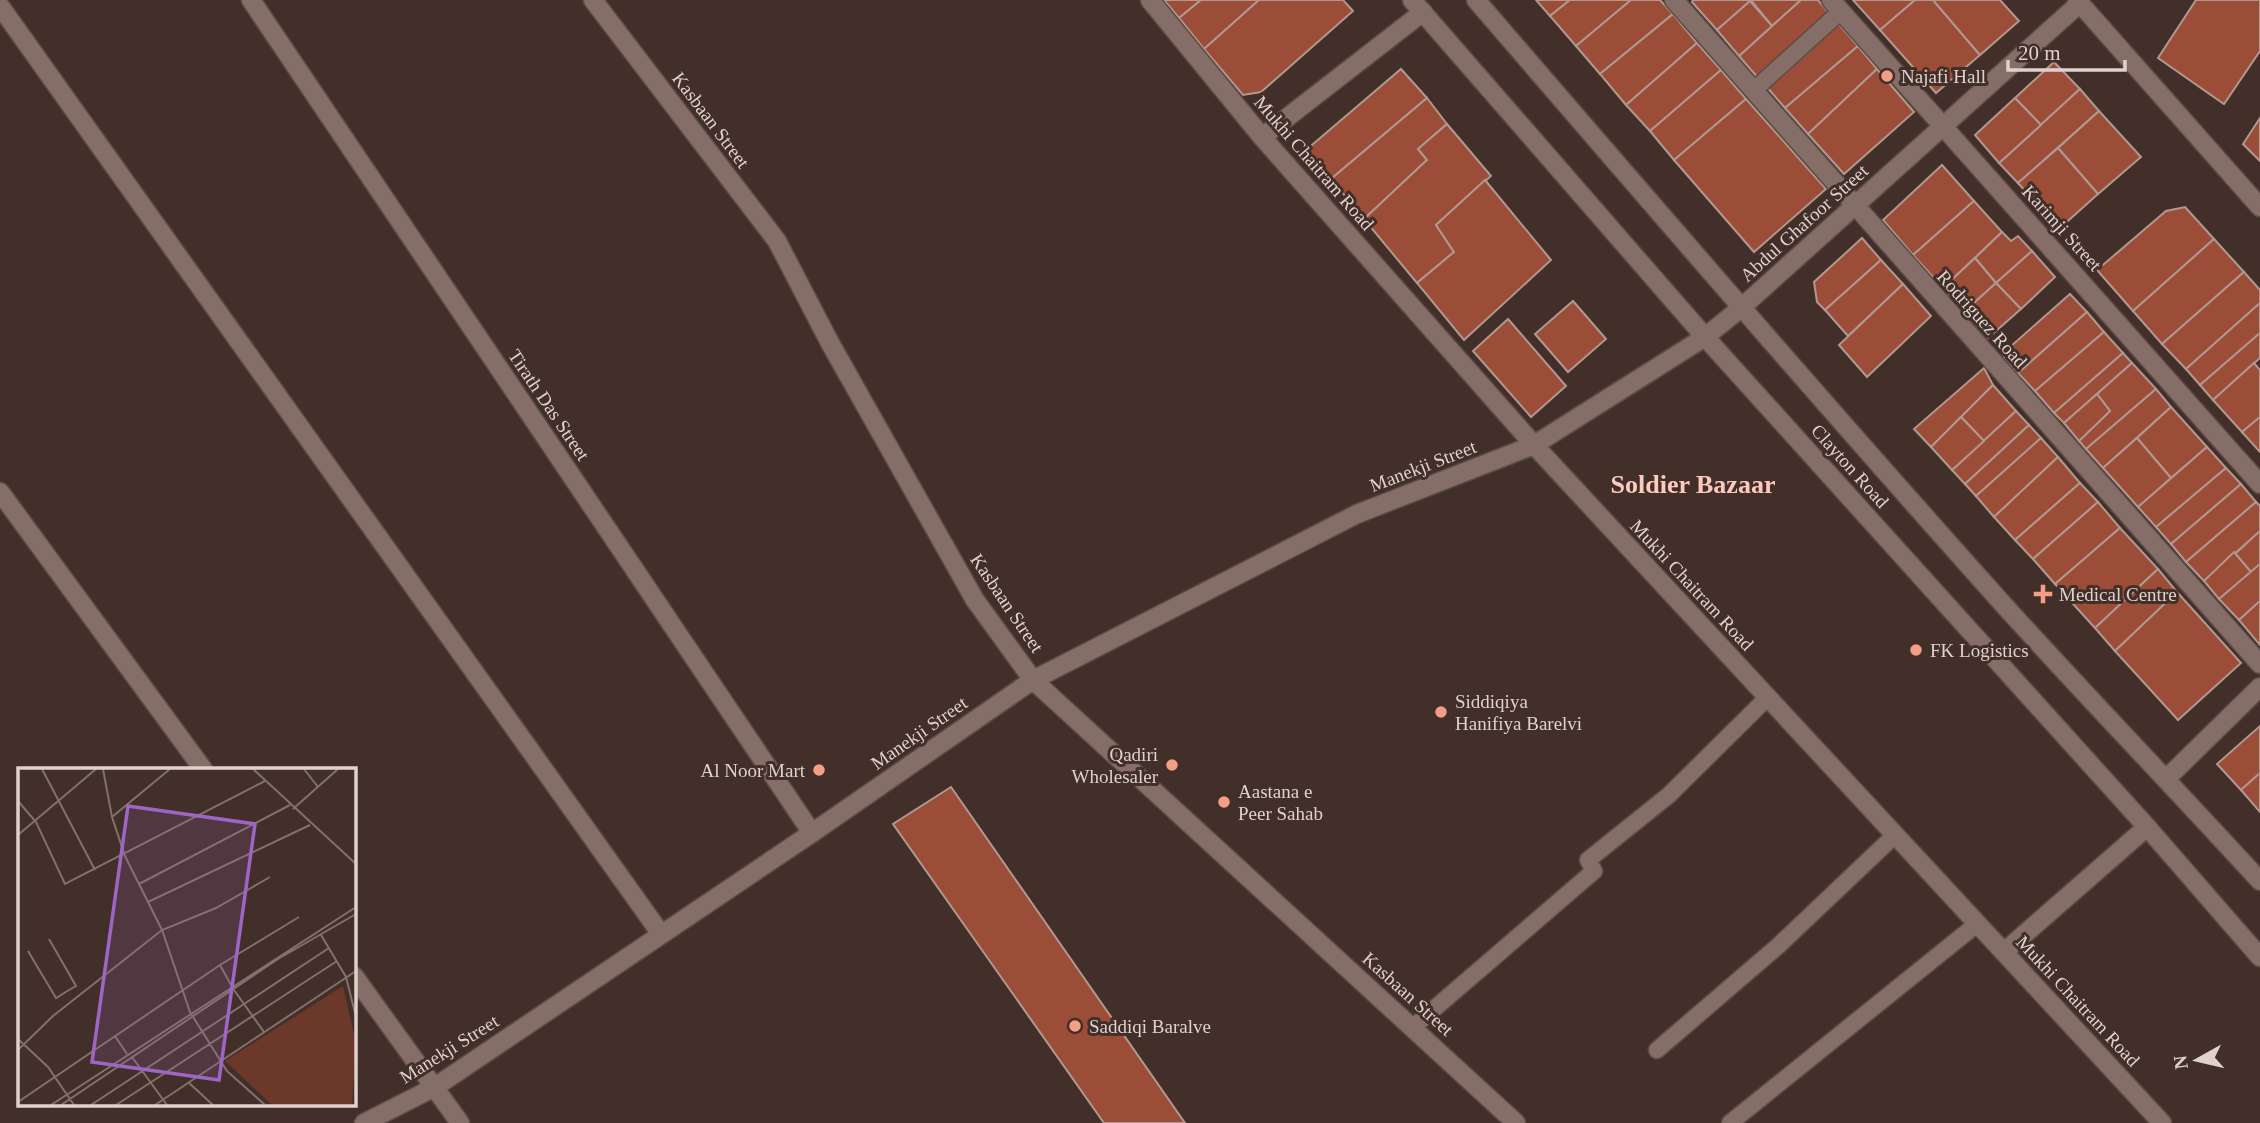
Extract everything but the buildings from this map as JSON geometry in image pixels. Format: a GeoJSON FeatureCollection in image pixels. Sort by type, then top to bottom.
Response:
{"type":"FeatureCollection","features":[{"type":"Feature","properties":{"kind":"street","name":"Tirath Das Street"},"geometry":{"type":"LineString","coordinates":[[251,0],[812,833]]}},
{"type":"Feature","properties":{"kind":"street","name":"Kasbaan Street"},"geometry":{"type":"LineString","coordinates":[[593,0],[777,241],[830,343],[975,600],[1033,680],[1516,1123]]}},
{"type":"Feature","properties":{"kind":"street","name":"Mukhi Chaitram Road"},"geometry":{"type":"LineString","coordinates":[[1150,0],[1262,137],[1534,445],[2162,1123]]}},
{"type":"Feature","properties":{"kind":"street","name":"Clayton Road"},"geometry":{"type":"LineString","coordinates":[[1475,0],[1741,308],[2005,606],[2260,881]]}},
{"type":"Feature","properties":{"kind":"street","name":"Rodriguez Road"},"geometry":{"type":"LineString","coordinates":[[1674,0],[2260,664]]}},
{"type":"Feature","properties":{"kind":"street"},"geometry":{"type":"LineString","coordinates":[[2081,1],[2260,207]]}},
{"type":"Feature","properties":{"kind":"street","name":"Abdul Ghafoor Street"},"geometry":{"type":"LineString","coordinates":[[1534,445],[1705,337],[1741,308],[2081,1]]}},
{"type":"Feature","properties":{"kind":"street"},"geometry":{"type":"LineString","coordinates":[[0,6],[661,934]]}},
{"type":"Feature","properties":{"kind":"street"},"geometry":{"type":"LineString","coordinates":[[1262,137],[1417,6]]}},
{"type":"Feature","properties":{"kind":"street","name":"Clayton Road"},"geometry":{"type":"LineString","coordinates":[[1417,6],[1705,337],[2147,827],[2260,957]]}},
{"type":"Feature","properties":{"kind":"street","name":"Karimji Street"},"geometry":{"type":"LineString","coordinates":[[1836,6],[2260,484]]}},
{"type":"Feature","properties":{"kind":"street","name":"Manekji Street"},"geometry":{"type":"LineString","coordinates":[[364,1123],[435,1087],[812,833],[1033,680],[1357,514],[1534,445]]}},
{"type":"Feature","properties":{"kind":"street"},"geometry":{"type":"LineString","coordinates":[[0,492],[201,768]]}},
{"type":"Feature","properties":{"kind":"street"},"geometry":{"type":"LineString","coordinates":[[2167,778],[2260,687]]}},
{"type":"Feature","properties":{"kind":"street"},"geometry":{"type":"LineString","coordinates":[[2004,952],[2147,827]]}},
{"type":"Feature","properties":{"kind":"street"},"geometry":{"type":"LineString","coordinates":[[355,977],[460,1123]]}},
{"type":"Feature","properties":{"kind":"lane"},"geometry":{"type":"LineString","coordinates":[[1754,90],[1836,6]]}},
{"type":"Feature","properties":{"kind":"lane"},"geometry":{"type":"LineString","coordinates":[[1413,1027],[1594,870],[1588,860],[1669,795],[1768,697]]}},
{"type":"Feature","properties":{"kind":"lane"},"geometry":{"type":"LineString","coordinates":[[1657,1050],[1778,946],[1895,835]]}},
{"type":"Feature","properties":{"kind":"lane"},"geometry":{"type":"LineString","coordinates":[[1730,1123],[1977,924]]}},
{"type":"Feature","properties":{"kind":"place","name":"Najafi Hall"},"geometry":{"type":"Point","coordinates":[1887,76]}},
{"type":"Feature","properties":{"kind":"place","name":"Medical Centre"},"geometry":{"type":"Point","coordinates":[2043,594]}},
{"type":"Feature","properties":{"kind":"place","name":"FK Logistics"},"geometry":{"type":"Point","coordinates":[1916,650]}},
{"type":"Feature","properties":{"kind":"place","name":"Siddiqiya Hanifiya Barelvi"},"geometry":{"type":"Point","coordinates":[1441,712]}},
{"type":"Feature","properties":{"kind":"place","name":"Qadiri Wholesaler"},"geometry":{"type":"Point","coordinates":[1172,765]}},
{"type":"Feature","properties":{"kind":"place","name":"Al Noor Mart"},"geometry":{"type":"Point","coordinates":[819,770]}},
{"type":"Feature","properties":{"kind":"place","name":"Aastana e Peer Sahab"},"geometry":{"type":"Point","coordinates":[1224,802]}},
{"type":"Feature","properties":{"kind":"place","name":"Saddiqi Baralve"},"geometry":{"type":"Point","coordinates":[1075,1026]}},
{"type":"Feature","properties":{"kind":"district","name":"Soldier Bazaar"},"geometry":{"type":"Point","coordinates":[1693,484]}}]}
